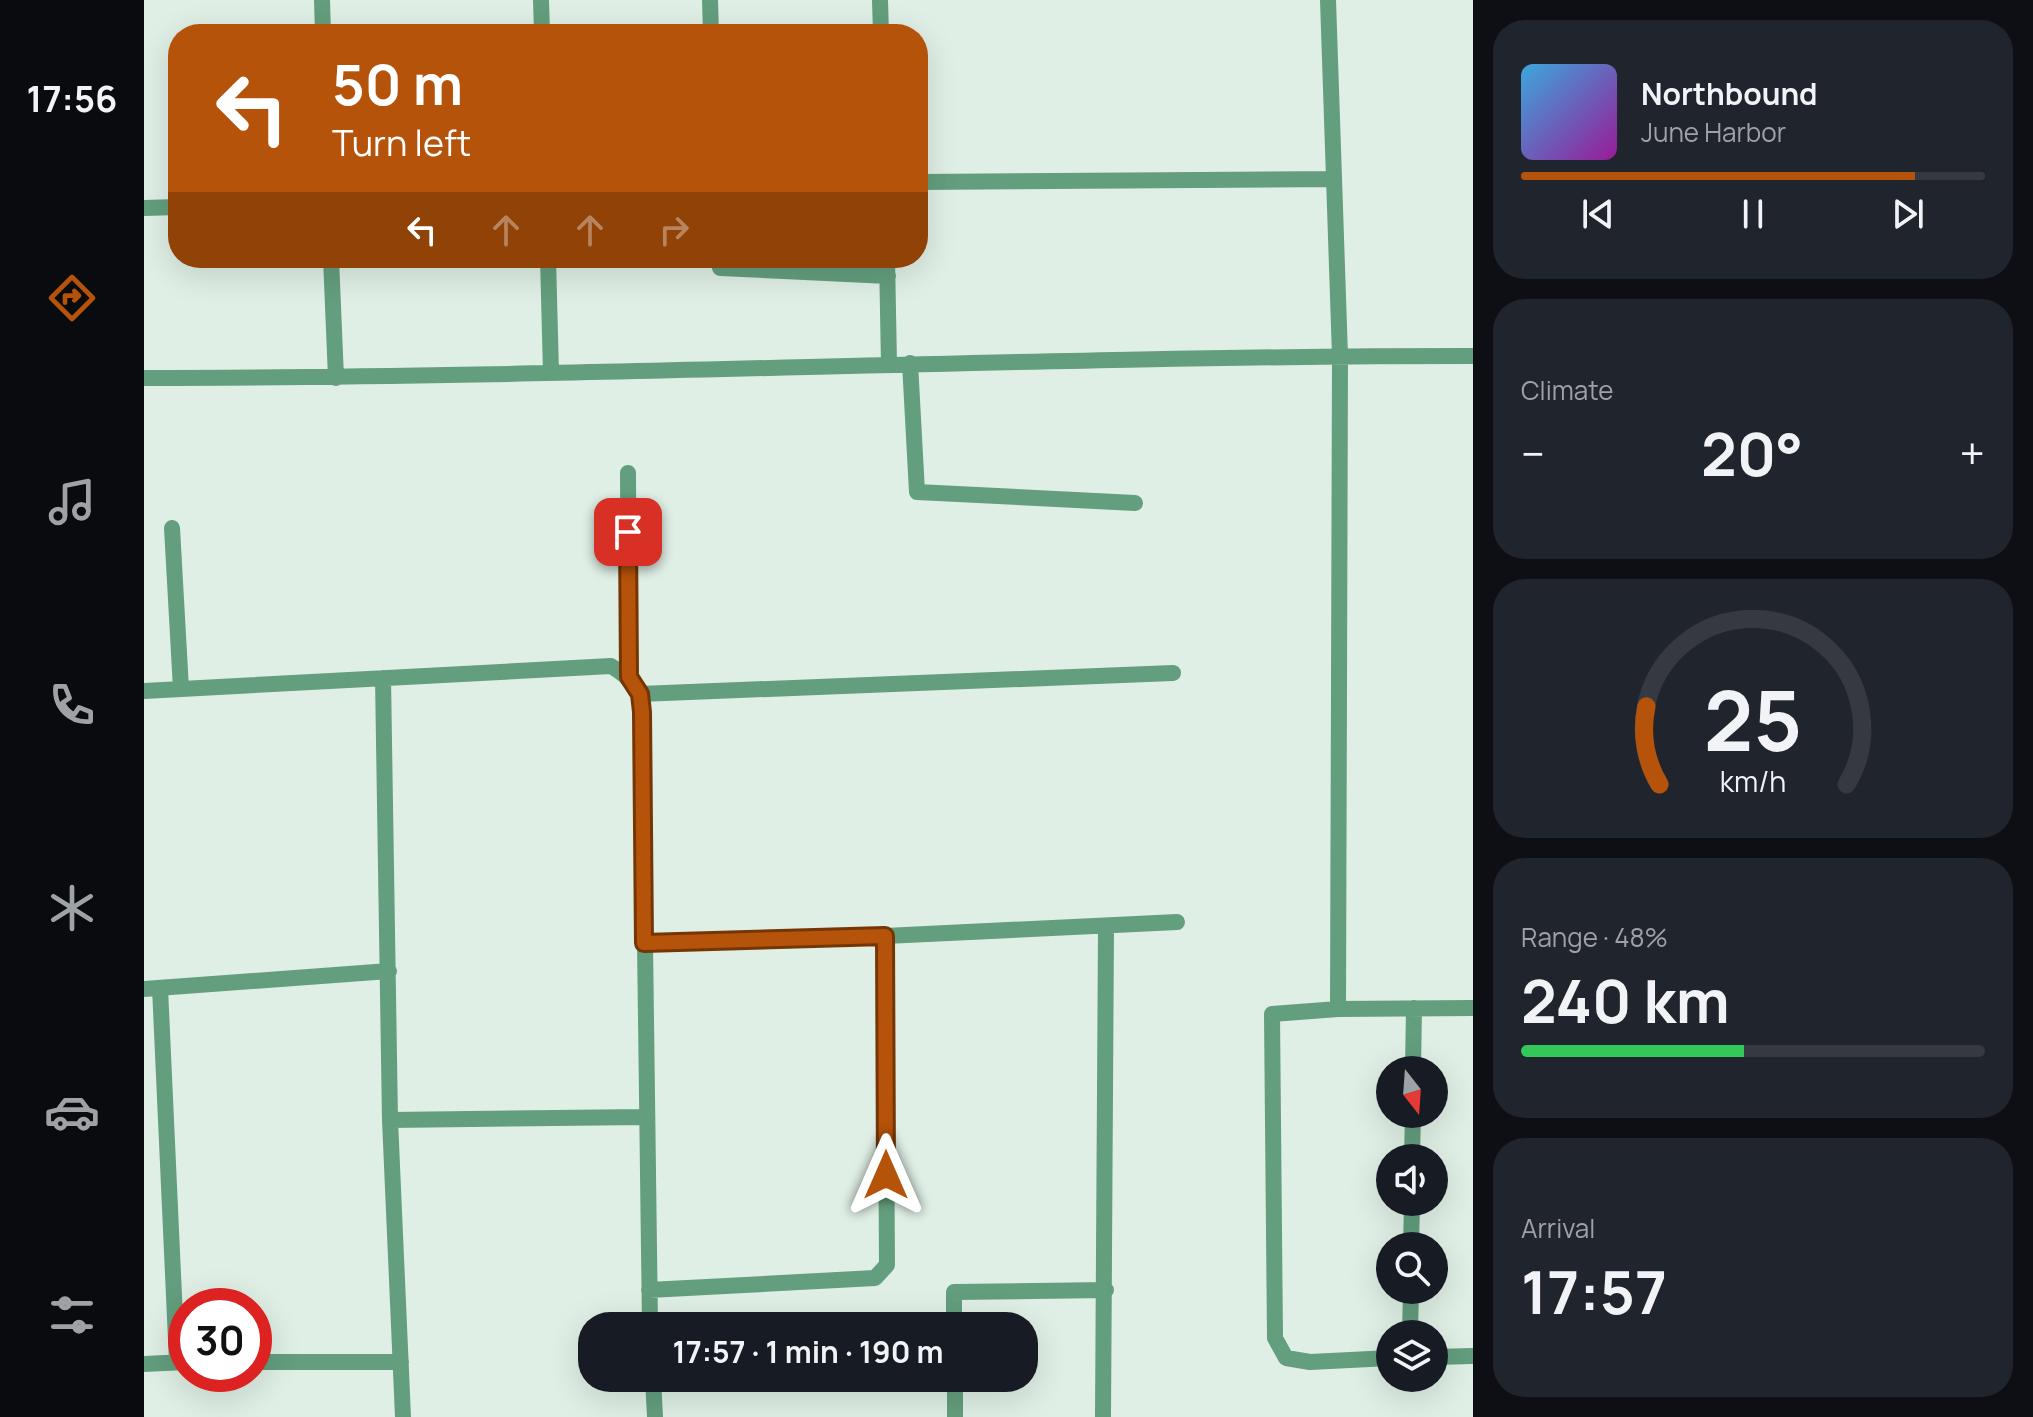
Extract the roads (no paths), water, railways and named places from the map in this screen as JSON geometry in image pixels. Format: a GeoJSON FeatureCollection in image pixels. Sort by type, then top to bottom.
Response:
{"type":"FeatureCollection","features":[{"type":"Feature","properties":{"kind":"street"},"geometry":{"type":"LineString","coordinates":[[322,0],[323,24]]}},
{"type":"Feature","properties":{"kind":"street"},"geometry":{"type":"LineString","coordinates":[[541,0],[542,24]]}},
{"type":"Feature","properties":{"kind":"street"},"geometry":{"type":"LineString","coordinates":[[710,0],[711,24]]}},
{"type":"Feature","properties":{"kind":"street"},"geometry":{"type":"LineString","coordinates":[[880,0],[881,24]]}},
{"type":"Feature","properties":{"kind":"street"},"geometry":{"type":"LineString","coordinates":[[1328,0],[1340,356],[1338,1009]]}},
{"type":"Feature","properties":{"kind":"street"},"geometry":{"type":"LineString","coordinates":[[928,182],[1334,179]]}},
{"type":"Feature","properties":{"kind":"street"},"geometry":{"type":"LineString","coordinates":[[144,208],[168,207]]}},
{"type":"Feature","properties":{"kind":"street"},"geometry":{"type":"LineString","coordinates":[[331,268],[336,378]]}},
{"type":"Feature","properties":{"kind":"street"},"geometry":{"type":"LineString","coordinates":[[548,268],[551,373]]}},
{"type":"Feature","properties":{"kind":"street"},"geometry":{"type":"LineString","coordinates":[[720,268],[888,276]]}},
{"type":"Feature","properties":{"kind":"street"},"geometry":{"type":"LineString","coordinates":[[888,268],[889,364]]}},
{"type":"Feature","properties":{"kind":"street"},"geometry":{"type":"LineString","coordinates":[[144,378],[336,378],[910,363],[1473,356]]}},
{"type":"Feature","properties":{"kind":"street"},"geometry":{"type":"LineString","coordinates":[[910,363],[917,492],[1135,503]]}},
{"type":"Feature","properties":{"kind":"street"},"geometry":{"type":"LineString","coordinates":[[628,473],[629,677]]}},
{"type":"Feature","properties":{"kind":"street"},"geometry":{"type":"LineString","coordinates":[[172,528],[181,689]]}},
{"type":"Feature","properties":{"kind":"street"},"geometry":{"type":"LineString","coordinates":[[144,691],[611,666],[629,677],[640,694],[650,1312]]}},
{"type":"Feature","properties":{"kind":"street"},"geometry":{"type":"LineString","coordinates":[[640,694],[1173,673]]}},
{"type":"Feature","properties":{"kind":"street"},"geometry":{"type":"LineString","coordinates":[[383,678],[390,1120],[403,1417]]}},
{"type":"Feature","properties":{"kind":"street"},"geometry":{"type":"LineString","coordinates":[[644,943],[1106,928],[1177,922]]}},
{"type":"Feature","properties":{"kind":"street"},"geometry":{"type":"LineString","coordinates":[[1103,1417],[1106,928]]}},
{"type":"Feature","properties":{"kind":"street"},"geometry":{"type":"LineString","coordinates":[[649,1290],[875,1278],[887,1265],[885,936]]}},
{"type":"Feature","properties":{"kind":"street"},"geometry":{"type":"LineString","coordinates":[[176,1288],[152,989],[389,971]]}},
{"type":"Feature","properties":{"kind":"street"},"geometry":{"type":"LineString","coordinates":[[1413,1056],[1414,1008]]}},
{"type":"Feature","properties":{"kind":"street"},"geometry":{"type":"LineString","coordinates":[[1376,1359],[1310,1362],[1286,1358],[1275,1338],[1272,1014],[1338,1009],[1473,1008]]}},
{"type":"Feature","properties":{"kind":"street"},"geometry":{"type":"LineString","coordinates":[[390,1120],[645,1117]]}},
{"type":"Feature","properties":{"kind":"street"},"geometry":{"type":"LineString","coordinates":[[954,1312],[954,1292],[1106,1290]]}},
{"type":"Feature","properties":{"kind":"street"},"geometry":{"type":"LineString","coordinates":[[1448,1357],[1473,1356]]}},
{"type":"Feature","properties":{"kind":"street"},"geometry":{"type":"LineString","coordinates":[[272,1362],[401,1362]]}},
{"type":"Feature","properties":{"kind":"street"},"geometry":{"type":"LineString","coordinates":[[144,1364],[168,1363]]}},
{"type":"Feature","properties":{"kind":"street"},"geometry":{"type":"LineString","coordinates":[[654,1392],[655,1417]]}},
{"type":"Feature","properties":{"kind":"street"},"geometry":{"type":"LineString","coordinates":[[955,1392],[955,1417]]}}]}
